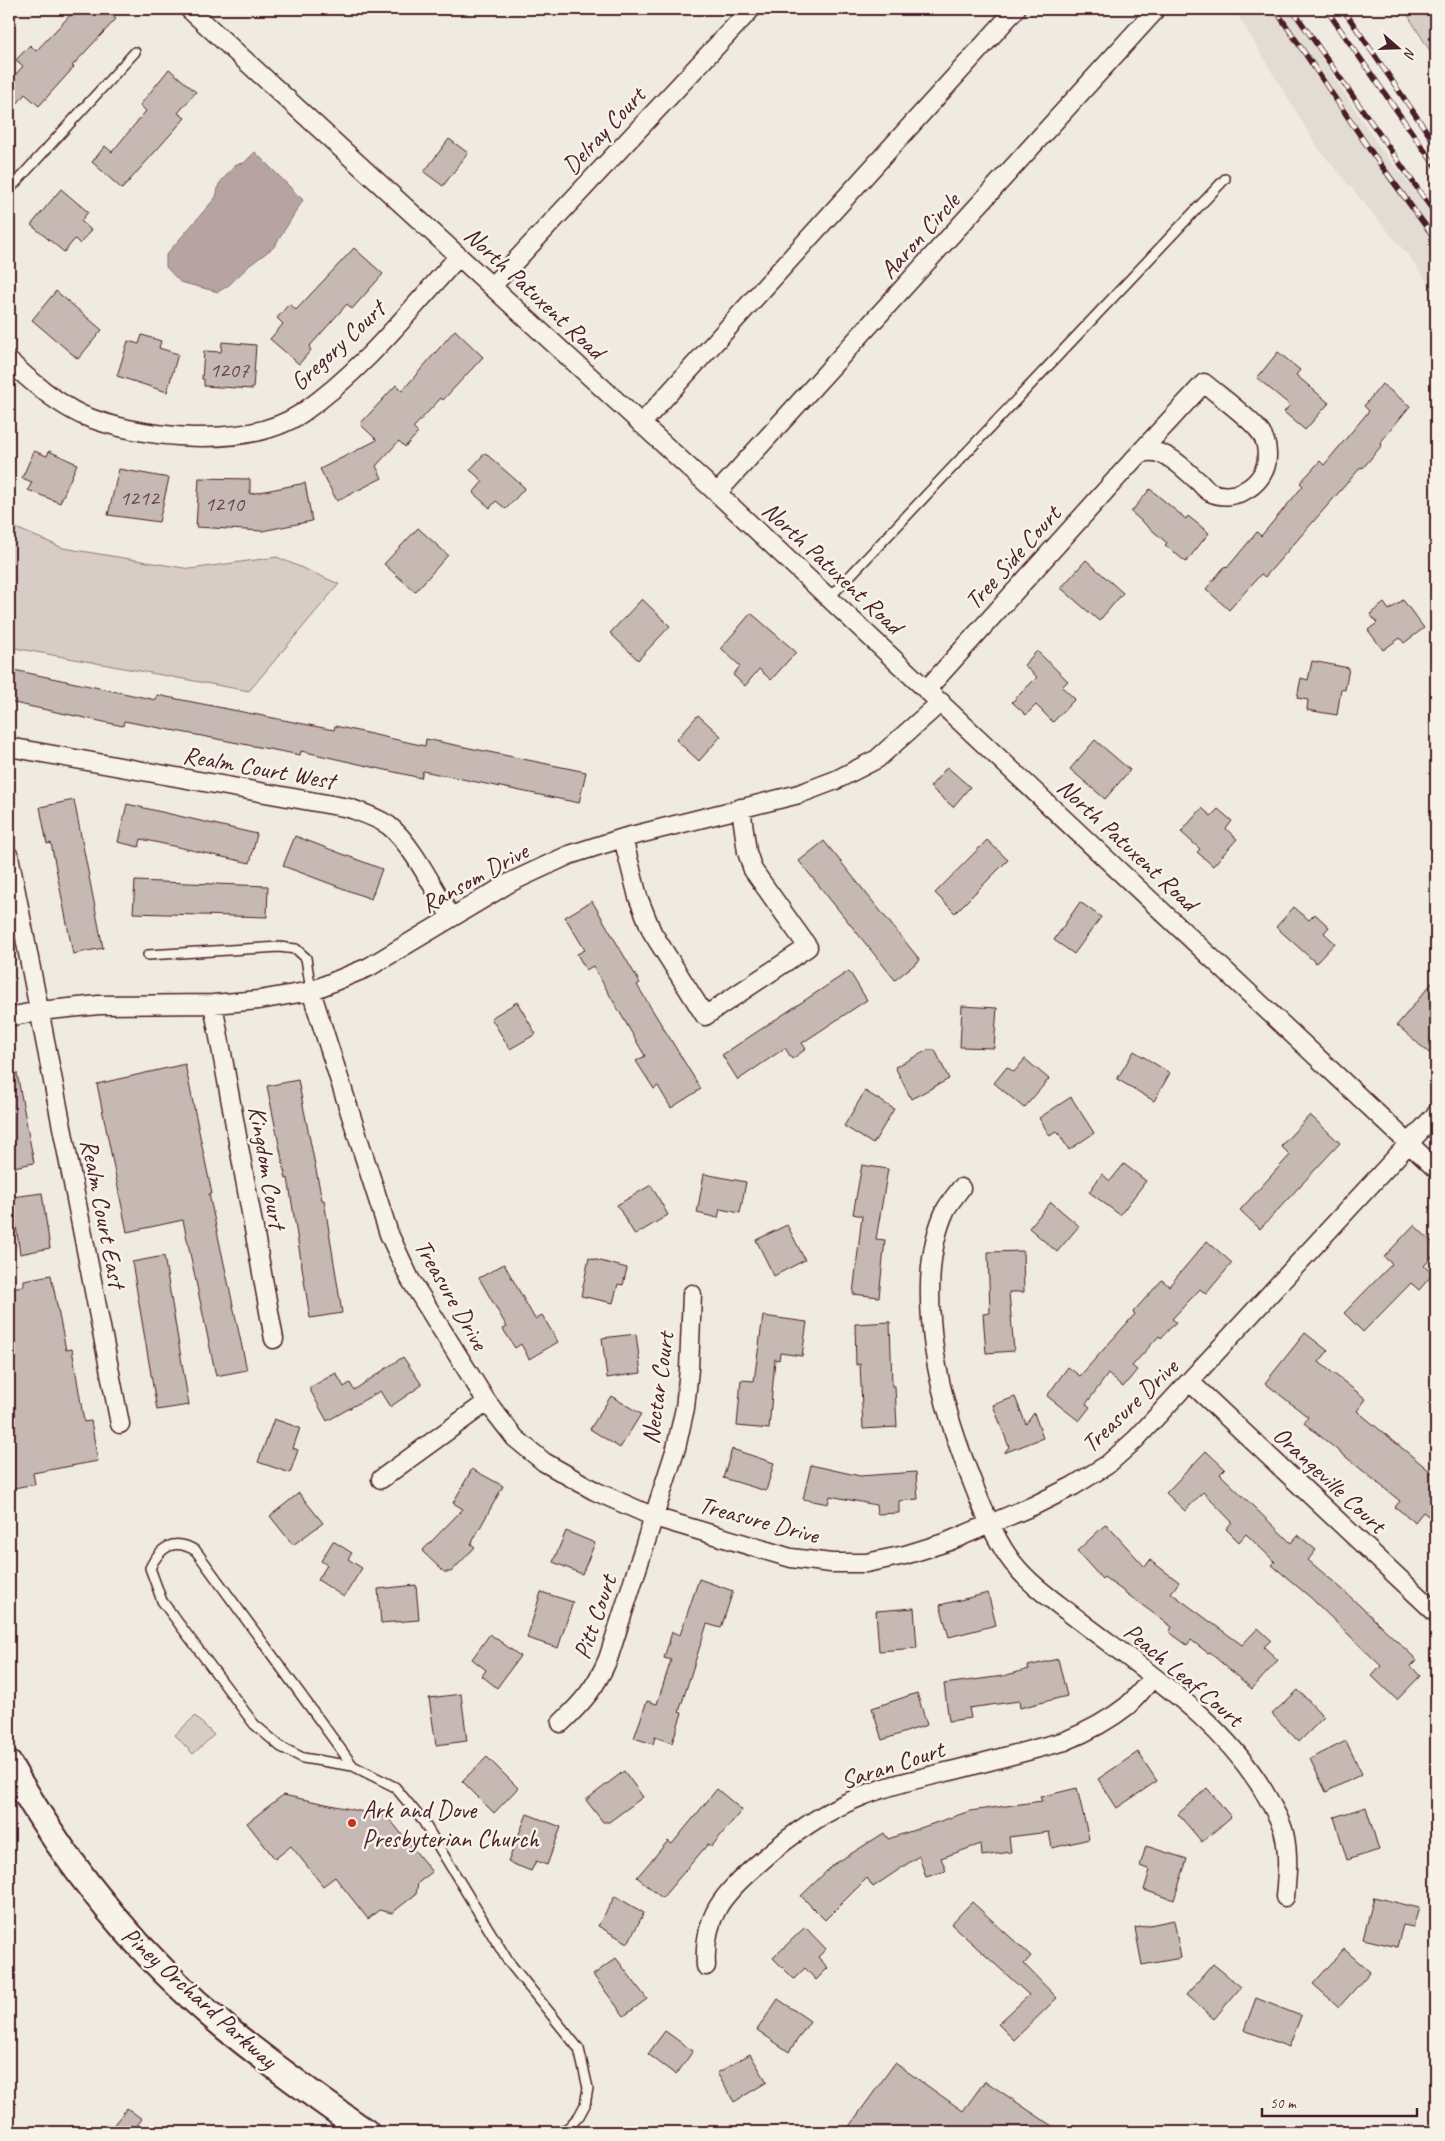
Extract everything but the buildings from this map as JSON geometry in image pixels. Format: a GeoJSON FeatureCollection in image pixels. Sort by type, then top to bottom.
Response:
{"type":"FeatureCollection","features":[{"type":"Feature","properties":{"kind":"main road","name":"Piney Orchard Parkway"},"geometry":{"type":"LineString","coordinates":[[9,1764],[23,1789],[84,1878],[117,1922],[168,1975],[226,2028],[293,2080],[366,2132]]}},
{"type":"Feature","properties":{"kind":"street","name":"North Patuxent Road"},"geometry":{"type":"LineString","coordinates":[[189,9],[717,493],[1436,1169]]}},
{"type":"Feature","properties":{"kind":"street","name":"Delray Court"},"geometry":{"type":"LineString","coordinates":[[492,286],[751,9]]}},
{"type":"Feature","properties":{"kind":"street"},"geometry":{"type":"LineString","coordinates":[[641,424],[1016,9]]}},
{"type":"Feature","properties":{"kind":"street","name":"Aaron Circle"},"geometry":{"type":"LineString","coordinates":[[717,493],[1154,13],[1155,9]]}},
{"type":"Feature","properties":{"kind":"street","name":"Gregory Court"},"geometry":{"type":"LineString","coordinates":[[9,362],[35,385],[81,414],[112,424],[196,439],[261,432],[300,414],[343,381],[459,256]]}},
{"type":"Feature","properties":{"kind":"street","name":"Tree Side Court"},"geometry":{"type":"LineString","coordinates":[[926,689],[1134,458],[1204,383],[1262,433],[1267,446],[1268,459],[1263,472],[1254,484],[1244,492],[1228,496],[1210,492],[1173,459],[1160,454],[1146,452],[1134,458]]}},
{"type":"Feature","properties":{"kind":"street","name":"Ransom Drive"},"geometry":{"type":"LineString","coordinates":[[9,1017],[39,1011],[98,1005],[213,1004],[259,1000],[311,991],[369,967],[511,882],[568,855],[623,838],[799,794],[836,780],[876,759],[941,702]]}},
{"type":"Feature","properties":{"kind":"street","name":"Realm Court West"},"geometry":{"type":"LineString","coordinates":[[9,747],[349,808],[372,816],[389,826],[405,842],[451,917]]}},
{"type":"Feature","properties":{"kind":"street"},"geometry":{"type":"LineString","coordinates":[[623,838],[638,897],[652,932],[705,1016],[808,946],[753,870],[747,852],[741,808]]}},
{"type":"Feature","properties":{"kind":"street"},"geometry":{"type":"LineString","coordinates":[[9,856],[39,1011]]}},
{"type":"Feature","properties":{"kind":"street","name":"Treasure Drive"},"geometry":{"type":"LineString","coordinates":[[311,991],[389,1234],[410,1279],[487,1402],[515,1438],[544,1462],[595,1491],[654,1517],[792,1558],[831,1563],[866,1563],[905,1555],[947,1542],[1058,1494],[1106,1465],[1136,1439],[1190,1382],[1436,1114]]}},
{"type":"Feature","properties":{"kind":"street","name":"Kingdom Court"},"geometry":{"type":"LineString","coordinates":[[213,1004],[274,1339]]}},
{"type":"Feature","properties":{"kind":"street","name":"Realm Court East"},"geometry":{"type":"LineString","coordinates":[[39,1011],[120,1424]]}},
{"type":"Feature","properties":{"kind":"street","name":"Peach Leaf Court"},"geometry":{"type":"LineString","coordinates":[[961,1188],[947,1208],[936,1236],[931,1268],[931,1321],[937,1369],[949,1417],[964,1462],[990,1523],[1012,1562],[1030,1582],[1153,1678],[1234,1747],[1258,1779],[1284,1832],[1288,1859],[1285,1897]]}},
{"type":"Feature","properties":{"kind":"street","name":"Nectar Court"},"geometry":{"type":"LineString","coordinates":[[654,1517],[676,1448],[685,1408],[689,1369],[692,1294]]}},
{"type":"Feature","properties":{"kind":"street","name":"Orangeville Court"},"geometry":{"type":"LineString","coordinates":[[1190,1382],[1436,1614]]}},
{"type":"Feature","properties":{"kind":"street"},"geometry":{"type":"LineString","coordinates":[[381,1478],[487,1402]]}},
{"type":"Feature","properties":{"kind":"street","name":"Pitt Court"},"geometry":{"type":"LineString","coordinates":[[561,1722],[582,1703],[598,1682],[608,1659],[654,1517]]}},
{"type":"Feature","properties":{"kind":"street","name":"Saran Court"},"geometry":{"type":"LineString","coordinates":[[706,1966],[705,1945],[710,1922],[724,1898],[746,1874],[785,1840],[820,1816],[860,1797],[906,1782],[1065,1741],[1089,1731],[1111,1718],[1128,1705],[1153,1678]]}},
{"type":"Feature","properties":{"kind":"lane"},"geometry":{"type":"LineString","coordinates":[[9,190],[135,52]]}},
{"type":"Feature","properties":{"kind":"lane"},"geometry":{"type":"LineString","coordinates":[[829,598],[1225,180]]}},
{"type":"Feature","properties":{"kind":"lane"},"geometry":{"type":"LineString","coordinates":[[148,955],[279,948],[296,949],[306,958],[311,991]]}},
{"type":"Feature","properties":{"kind":"lane"},"geometry":{"type":"LineString","coordinates":[[353,1766],[196,1551],[189,1546],[178,1544],[157,1554],[150,1568],[162,1601],[254,1724],[281,1747],[303,1758],[353,1766],[395,1787],[422,1821],[508,1961],[580,2049],[588,2088],[586,2105],[580,2116],[568,2128],[559,2132]]}},
{"type":"Feature","properties":{"kind":"shaded area"},"geometry":{"type":"Polygon","coordinates":[[[1234,9],[1290,9],[1378,145],[1436,217],[1436,295],[1411,259],[1318,148],[1234,9]]]}},
{"type":"Feature","properties":{"kind":"shaded area"},"geometry":{"type":"Polygon","coordinates":[[[1404,9],[1436,9],[1436,59],[1435,59],[1404,9]]]}},
{"type":"Feature","properties":{"kind":"shaded area"},"geometry":{"type":"Polygon","coordinates":[[[255,152],[303,200],[274,247],[250,265],[229,285],[218,292],[180,282],[166,267],[166,255],[216,197],[219,184],[236,164],[244,163],[255,152]]]}},
{"type":"Feature","properties":{"kind":"shaded area"},"geometry":{"type":"Polygon","coordinates":[[[9,525],[63,548],[190,569],[277,557],[339,584],[249,691],[9,647],[9,525]]]}},
{"type":"Feature","properties":{"kind":"shaded area"},"geometry":{"type":"Polygon","coordinates":[[[195,1716],[214,1735],[193,1754],[175,1735],[195,1716]]]}},
{"type":"Feature","properties":{"kind":"railway"},"geometry":{"type":"LineString","coordinates":[[1275,9],[1370,150],[1436,240]]}},
{"type":"Feature","properties":{"kind":"railway"},"geometry":{"type":"LineString","coordinates":[[1292,9],[1436,215]]}},
{"type":"Feature","properties":{"kind":"railway"},"geometry":{"type":"LineString","coordinates":[[1326,9],[1436,167]]}},
{"type":"Feature","properties":{"kind":"railway"},"geometry":{"type":"LineString","coordinates":[[1343,9],[1436,145]]}},
{"type":"Feature","properties":{"kind":"place","name":"Ark and Dove Presbyterian Church"},"geometry":{"type":"Point","coordinates":[352,1823]}}]}
